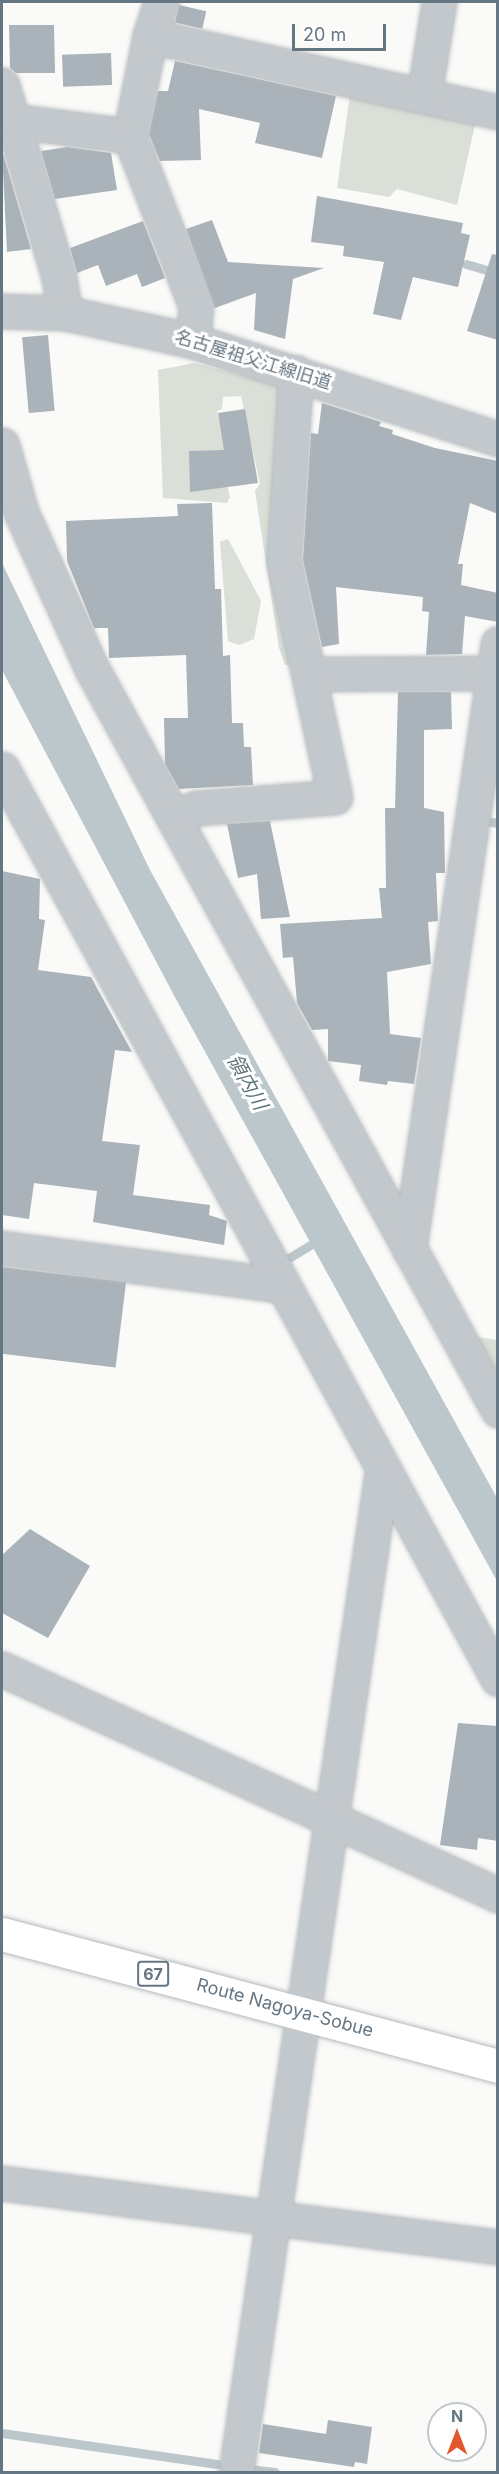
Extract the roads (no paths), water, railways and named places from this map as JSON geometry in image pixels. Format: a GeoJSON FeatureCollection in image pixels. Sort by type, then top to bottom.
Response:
{"type":"FeatureCollection","features":[{"type":"Feature","properties":{"kind":"main road","name":"Route Nagoya-Sobue"},"geometry":{"type":"LineString","coordinates":[[2,1934],[498,2066]]}},
{"type":"Feature","properties":{"kind":"street"},"geometry":{"type":"LineString","coordinates":[[160,2],[150,36],[130,136],[196,306],[193,341]]}},
{"type":"Feature","properties":{"kind":"street"},"geometry":{"type":"LineString","coordinates":[[424,96],[439,2]]}},
{"type":"Feature","properties":{"kind":"street"},"geometry":{"type":"LineString","coordinates":[[150,36],[498,112]]}},
{"type":"Feature","properties":{"kind":"street"},"geometry":{"type":"LineString","coordinates":[[2,86],[59,278],[65,313]]}},
{"type":"Feature","properties":{"kind":"street"},"geometry":{"type":"LineString","coordinates":[[14,121],[130,136]]}},
{"type":"Feature","properties":{"kind":"street","name":"名古屋祖父江線旧道"},"geometry":{"type":"LineString","coordinates":[[2,311],[65,313],[193,341],[296,372],[498,439]]}},
{"type":"Feature","properties":{"kind":"street"},"geometry":{"type":"LineString","coordinates":[[173,817],[196,808],[335,797],[284,561],[296,372]]}},
{"type":"Feature","properties":{"kind":"street"},"geometry":{"type":"LineString","coordinates":[[2,445],[21,512],[92,669],[498,1410]]}},
{"type":"Feature","properties":{"kind":"street"},"geometry":{"type":"LineString","coordinates":[[309,674],[494,681],[409,1249]]}},
{"type":"Feature","properties":{"kind":"street"},"geometry":{"type":"LineString","coordinates":[[2,770],[382,1473],[498,1679]]}},
{"type":"Feature","properties":{"kind":"street"},"geometry":{"type":"LineString","coordinates":[[2,1248],[280,1285]]}},
{"type":"Feature","properties":{"kind":"street"},"geometry":{"type":"LineString","coordinates":[[236,2472],[305,2013],[329,1821],[382,1473]]}},
{"type":"Feature","properties":{"kind":"street"},"geometry":{"type":"LineString","coordinates":[[2,1669],[329,1821],[498,1895]]}},
{"type":"Feature","properties":{"kind":"street"},"geometry":{"type":"LineString","coordinates":[[2,2183],[498,2247]]}},
{"type":"Feature","properties":{"kind":"water","name":"領内川"},"geometry":{"type":"Polygon","coordinates":[[[2,563],[150,870],[497,1498],[497,1581],[177,1001],[2,670],[2,563]]]}},
{"type":"Feature","properties":{"kind":"waterway"},"geometry":{"type":"LineString","coordinates":[[466,264],[498,273]]}},
{"type":"Feature","properties":{"kind":"waterway"},"geometry":{"type":"LineString","coordinates":[[485,821],[498,823]]}},
{"type":"Feature","properties":{"kind":"waterway"},"geometry":{"type":"LineString","coordinates":[[287,1259],[320,1239]]}},
{"type":"Feature","properties":{"kind":"waterway"},"geometry":{"type":"LineString","coordinates":[[2,2433],[217,2464]]}},
{"type":"Feature","properties":{"kind":"waterway"},"geometry":{"type":"LineString","coordinates":[[250,2469],[275,2472]]}}]}
